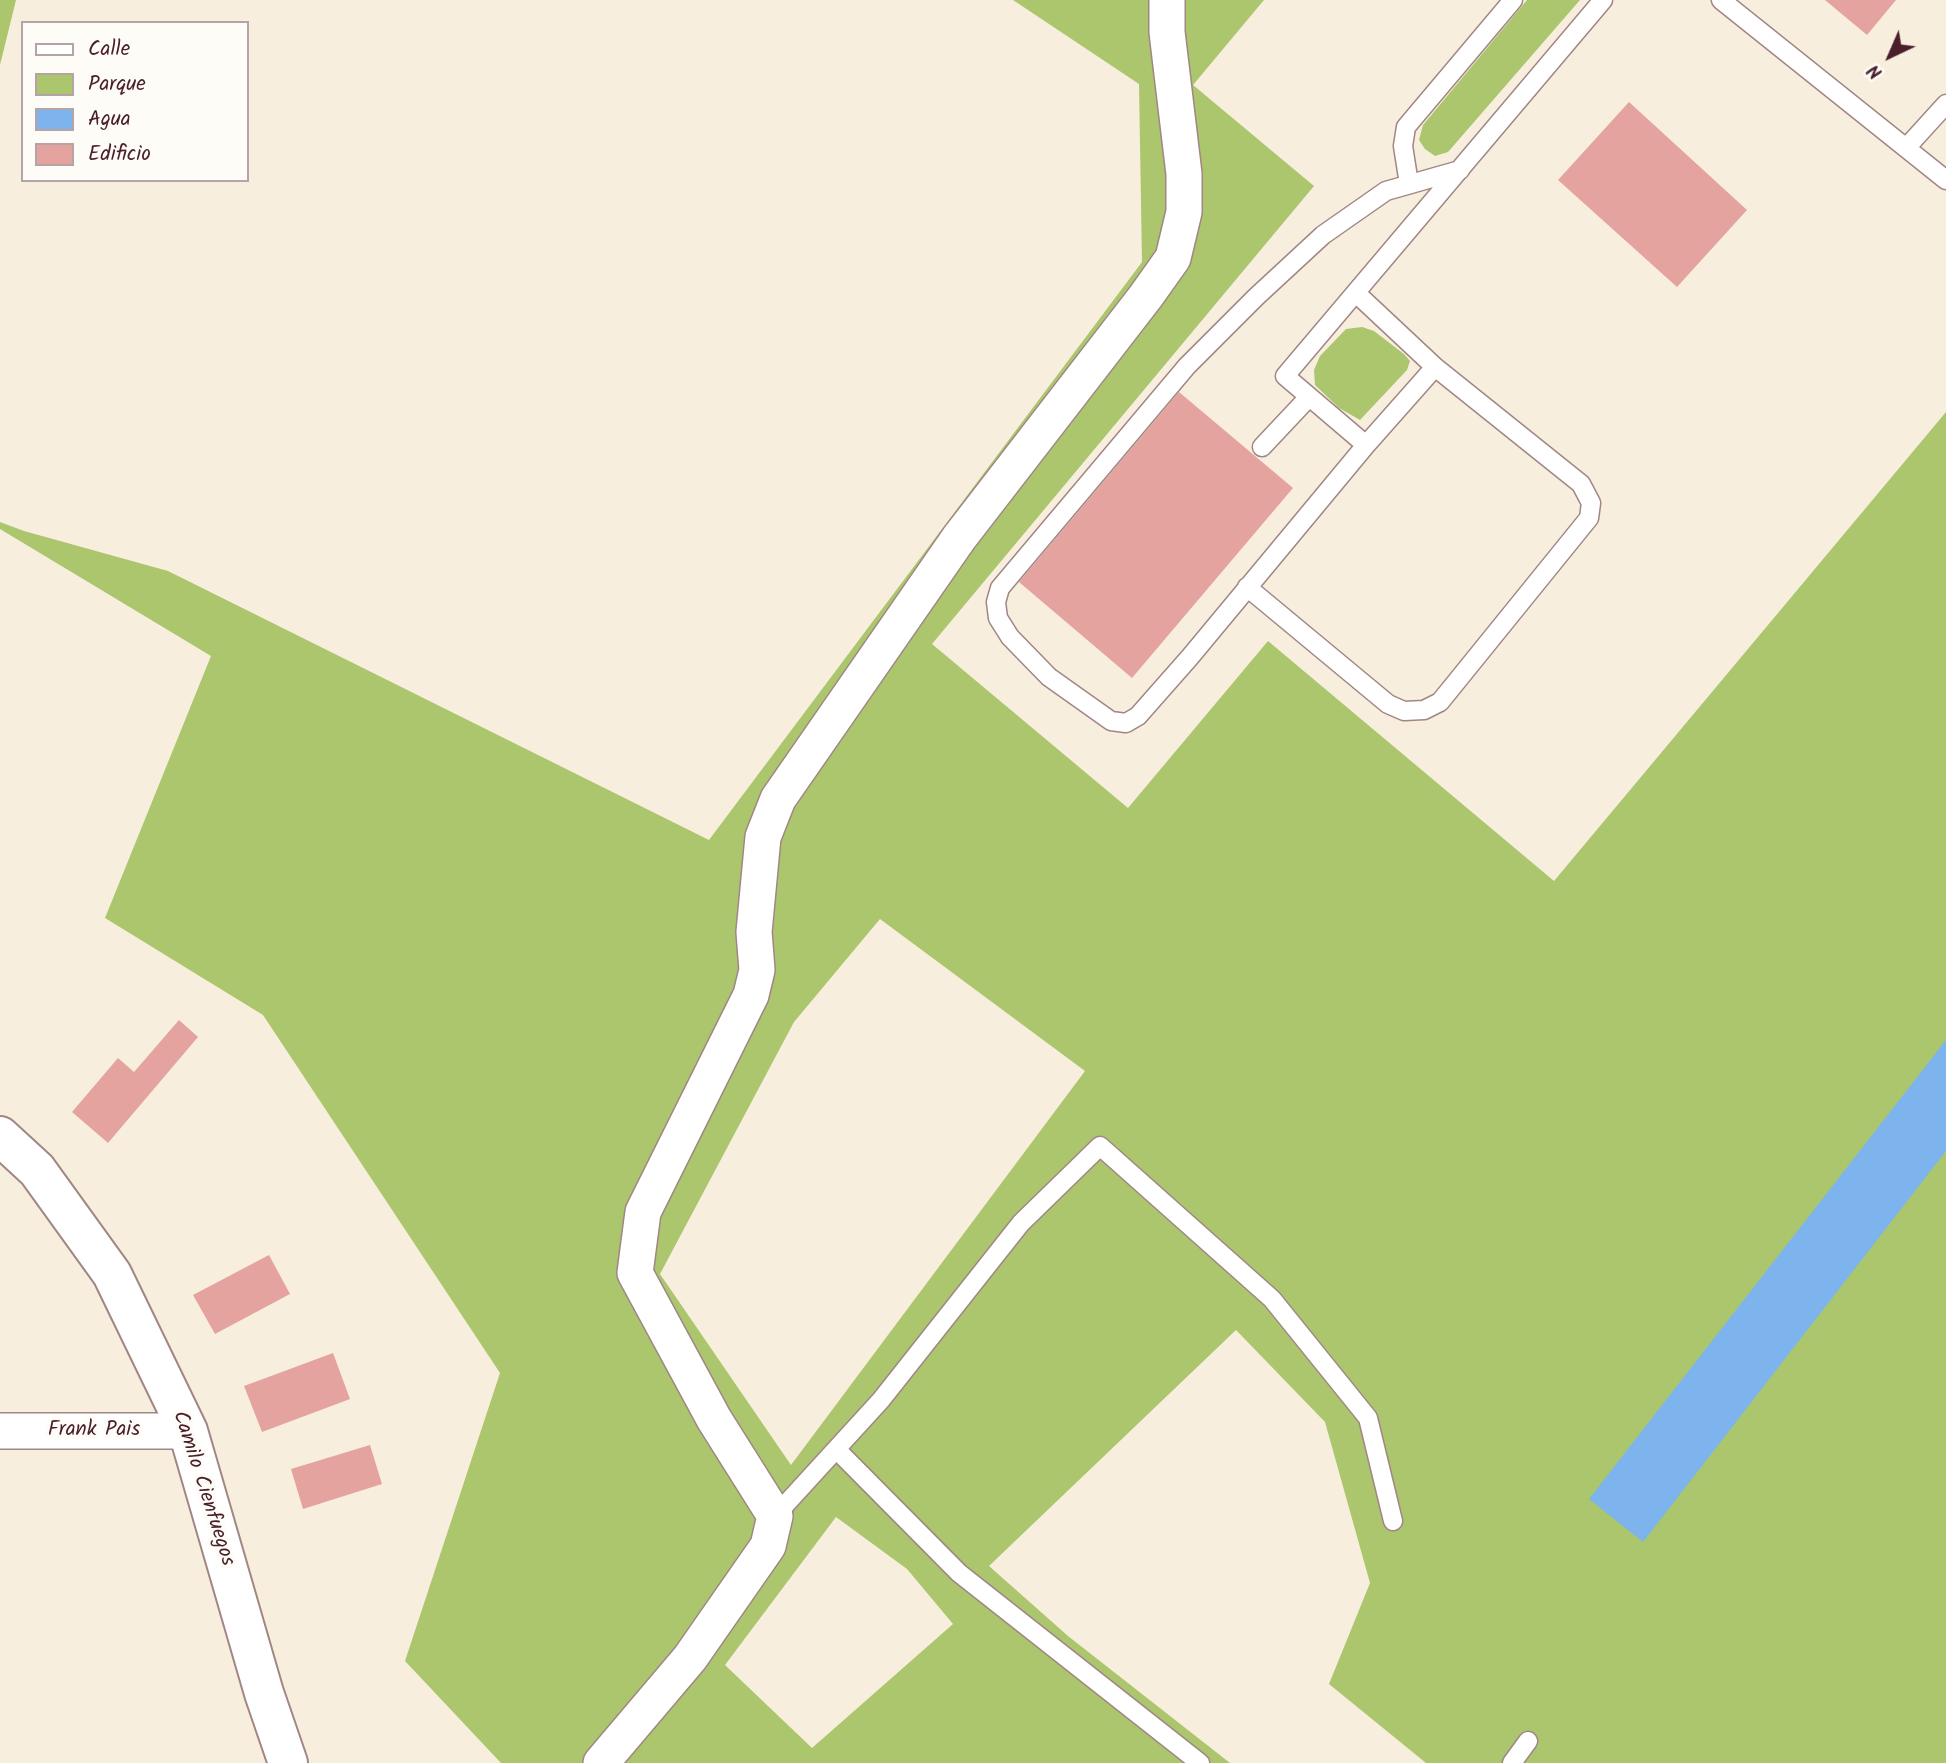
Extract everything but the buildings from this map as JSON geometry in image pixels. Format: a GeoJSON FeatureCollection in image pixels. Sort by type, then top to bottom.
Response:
{"type":"FeatureCollection","features":[{"type":"Feature","properties":{"kind":"street"},"geometry":{"type":"LineString","coordinates":[[601,1763],[690,1658],[768,1546],[775,1516],[714,1419],[635,1273],[643,1212],[751,995],[757,970],[754,932],[763,837],[778,799],[959,538],[1173,258],[1184,212],[1184,174],[1167,32],[1167,0]]}},
{"type":"Feature","properties":{"kind":"street","name":"Camilo Cienfuegos"},"geometry":{"type":"LineString","coordinates":[[0,1136],[37,1170],[112,1274],[188,1431],[264,1693],[288,1763]]}},
{"type":"Feature","properties":{"kind":"street","name":"Frank Pais"},"geometry":{"type":"LineString","coordinates":[[0,1431],[188,1431]]}},
{"type":"Feature","properties":{"kind":"lane"},"geometry":{"type":"LineString","coordinates":[[1409,184],[1403,146],[1406,127],[1513,0]]}},
{"type":"Feature","properties":{"kind":"lane"},"geometry":{"type":"LineString","coordinates":[[1366,445],[1285,376],[1603,0]]}},
{"type":"Feature","properties":{"kind":"lane"},"geometry":{"type":"LineString","coordinates":[[1721,0],[1946,180]]}},
{"type":"Feature","properties":{"kind":"lane"},"geometry":{"type":"LineString","coordinates":[[1906,148],[1946,104]]}},
{"type":"Feature","properties":{"kind":"lane"},"geometry":{"type":"LineString","coordinates":[[1436,368],[1366,445],[1138,716],[1126,723],[1111,721],[1049,677],[1010,637],[998,618],[996,603],[1000,588],[1187,366],[1256,297],[1323,235],[1386,191],[1460,170]]}},
{"type":"Feature","properties":{"kind":"lane"},"geometry":{"type":"LineString","coordinates":[[1247,587],[1388,705],[1404,710],[1424,710],[1440,702],[1589,518],[1591,503],[1581,484],[1436,368],[1356,293]]}},
{"type":"Feature","properties":{"kind":"lane"},"geometry":{"type":"LineString","coordinates":[[1262,447],[1309,397]]}},
{"type":"Feature","properties":{"kind":"lane"},"geometry":{"type":"LineString","coordinates":[[775,1516],[881,1400],[1021,1223],[1100,1146],[1272,1299],[1367,1418],[1393,1521]]}},
{"type":"Feature","properties":{"kind":"lane"},"geometry":{"type":"LineString","coordinates":[[837,1450],[959,1573],[1200,1763]]}},
{"type":"Feature","properties":{"kind":"lane"},"geometry":{"type":"LineString","coordinates":[[1512,1763],[1528,1741]]}},
{"type":"Feature","properties":{"kind":"green space"},"geometry":{"type":"Polygon","coordinates":[[[0,0],[16,0],[0,65],[0,0]]]}},
{"type":"Feature","properties":{"kind":"green space"},"geometry":{"type":"Polygon","coordinates":[[[1013,0],[1264,0],[1193,85],[1314,186],[932,644],[1128,808],[1268,641],[1554,881],[1946,412],[1946,1763],[1426,1763],[1329,1684],[1370,1583],[1325,1422],[1236,1330],[989,1566],[1068,1636],[1230,1763],[501,1763],[405,1661],[500,1373],[263,1015],[105,918],[211,656],[0,529],[0,522],[168,571],[709,840],[1142,262],[1139,84],[1013,0]],[[880,919],[794,1022],[660,1274],[791,1465],[1085,1071],[880,919]],[[836,1517],[725,1665],[812,1748],[953,1624],[907,1569],[836,1517]]]}},
{"type":"Feature","properties":{"kind":"green space"},"geometry":{"type":"Polygon","coordinates":[[[1527,0],[1580,0],[1448,152],[1435,156],[1425,149],[1419,140],[1423,125],[1527,0]]]}},
{"type":"Feature","properties":{"kind":"green space"},"geometry":{"type":"Polygon","coordinates":[[[1362,327],[1374,331],[1410,361],[1407,370],[1360,420],[1339,408],[1315,385],[1314,370],[1320,356],[1346,329],[1362,327]]]}},
{"type":"Feature","properties":{"kind":"water"},"geometry":{"type":"Polygon","coordinates":[[[1946,1040],[1946,1151],[1643,1542],[1589,1499],[1946,1040]]]}}]}
